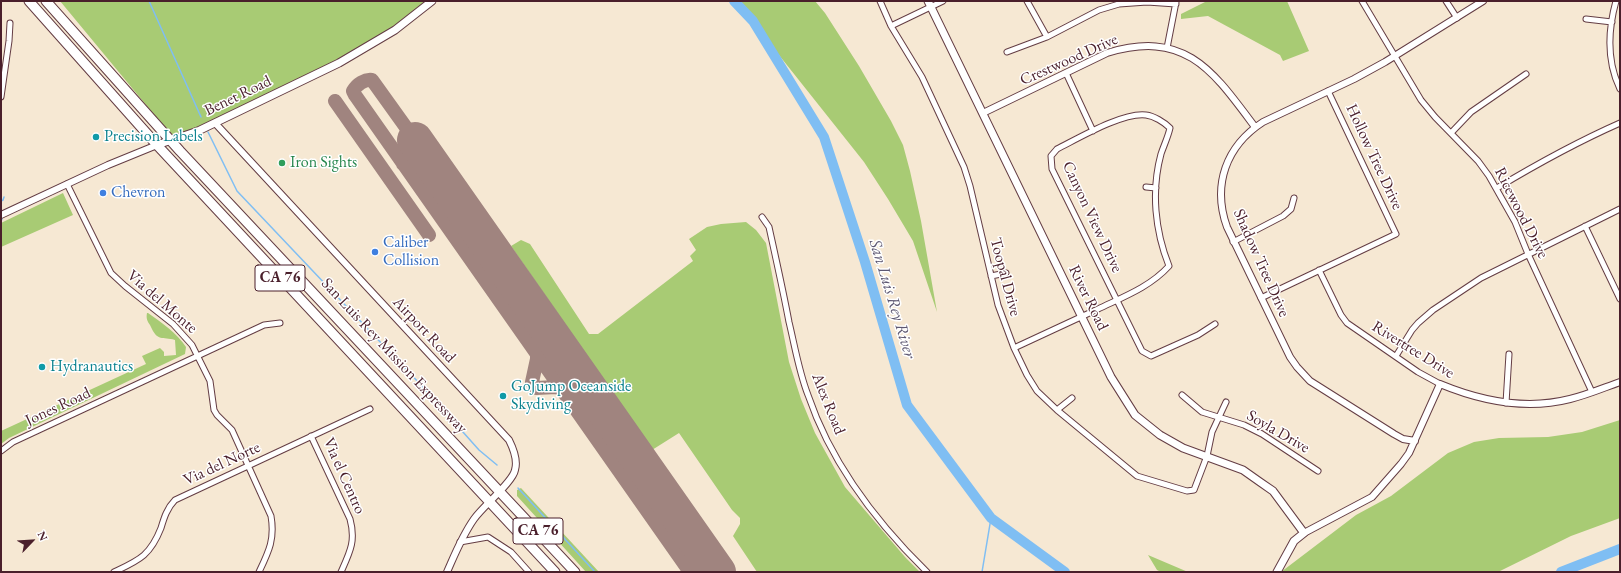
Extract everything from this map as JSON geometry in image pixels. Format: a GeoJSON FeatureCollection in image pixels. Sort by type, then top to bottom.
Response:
{"type":"FeatureCollection","features":[{"type":"Feature","properties":{"kind":"highway","name":"San Luis Rey Mission Expressway"},"geometry":{"type":"LineString","coordinates":[[29,1],[157,145],[555,572]]}},
{"type":"Feature","properties":{"kind":"highway","name":"San Luis Rey Mission Expressway"},"geometry":{"type":"LineString","coordinates":[[46,1],[171,141],[500,490],[575,572]]}},
{"type":"Feature","properties":{"kind":"main road","name":"Benet Road"},"geometry":{"type":"LineString","coordinates":[[157,145],[216,123],[357,53],[395,30],[432,1]]}},
{"type":"Feature","properties":{"kind":"main road","name":"River Road"},"geometry":{"type":"LineString","coordinates":[[929,4],[1111,377],[1135,415],[1160,435],[1183,448],[1243,470],[1273,491],[1304,533]]}},
{"type":"Feature","properties":{"kind":"main road"},"geometry":{"type":"LineString","coordinates":[[1277,572],[1294,541],[1304,533]]}},
{"type":"Feature","properties":{"kind":"street","name":"Toopal Drive"},"geometry":{"type":"LineString","coordinates":[[880,1],[891,26],[922,77],[964,167],[970,186],[998,305],[1014,348],[1027,375],[1037,390],[1057,410],[1137,476],[1187,491],[1194,490],[1207,456]]}},
{"type":"Feature","properties":{"kind":"street"},"geometry":{"type":"LineString","coordinates":[[891,26],[929,4],[943,1]]}},
{"type":"Feature","properties":{"kind":"street"},"geometry":{"type":"LineString","coordinates":[[1027,1],[1047,37]]}},
{"type":"Feature","properties":{"kind":"street","name":"Ricewood Drive"},"geometry":{"type":"LineString","coordinates":[[1362,1],[1421,100],[1435,117],[1478,161],[1497,188],[1515,222],[1528,254],[1592,392]]}},
{"type":"Feature","properties":{"kind":"street"},"geometry":{"type":"LineString","coordinates":[[1446,1],[1457,18]]}},
{"type":"Feature","properties":{"kind":"street","name":"Shadow Tree Drive"},"geometry":{"type":"LineString","coordinates":[[1415,441],[1403,439],[1394,434],[1310,381],[1297,367],[1290,357],[1226,227],[1221,205],[1220,190],[1223,173],[1232,152],[1255,127],[1394,57],[1483,1]]}},
{"type":"Feature","properties":{"kind":"street"},"geometry":{"type":"LineString","coordinates":[[1616,1],[1610,45],[1611,66],[1620,90]]}},
{"type":"Feature","properties":{"kind":"street"},"geometry":{"type":"LineString","coordinates":[[1007,52],[1047,37],[1099,10],[1119,4],[1176,2],[1167,48]]}},
{"type":"Feature","properties":{"kind":"street"},"geometry":{"type":"LineString","coordinates":[[1586,19],[1612,22]]}},
{"type":"Feature","properties":{"kind":"street"},"geometry":{"type":"LineString","coordinates":[[1,97],[9,41],[10,22]]}},
{"type":"Feature","properties":{"kind":"street","name":"Crestwood Drive"},"geometry":{"type":"LineString","coordinates":[[983,113],[1107,53],[1125,48],[1141,46],[1167,48],[1189,56],[1202,64],[1213,73],[1255,127]]}},
{"type":"Feature","properties":{"kind":"street"},"geometry":{"type":"LineString","coordinates":[[1066,73],[1093,131]]}},
{"type":"Feature","properties":{"kind":"street"},"geometry":{"type":"LineString","coordinates":[[1451,132],[1472,112],[1526,74]]}},
{"type":"Feature","properties":{"kind":"street","name":"Hollow Tree Drive"},"geometry":{"type":"LineString","coordinates":[[1319,270],[1396,234],[1328,91]]}},
{"type":"Feature","properties":{"kind":"street","name":"Canyon View Drive"},"geometry":{"type":"LineString","coordinates":[[1156,188],[1161,154],[1170,128],[1164,122],[1146,115],[1126,116],[1057,148],[1051,156],[1052,169],[1142,351],[1151,356],[1198,335],[1215,324]]}},
{"type":"Feature","properties":{"kind":"street","name":"Airport Road"},"geometry":{"type":"LineString","coordinates":[[216,123],[509,440],[514,452],[515,470],[512,478],[489,501],[473,520],[460,542],[447,572]]}},
{"type":"Feature","properties":{"kind":"street"},"geometry":{"type":"LineString","coordinates":[[1497,188],[1538,163],[1584,139],[1620,123]]}},
{"type":"Feature","properties":{"kind":"street","name":"Benet Road"},"geometry":{"type":"LineString","coordinates":[[1,215],[108,165],[157,145]]}},
{"type":"Feature","properties":{"kind":"street","name":"Via del Monte"},"geometry":{"type":"LineString","coordinates":[[67,184],[111,273],[173,324],[192,345],[198,356],[210,381],[214,410],[232,430],[268,507],[273,529],[272,543],[260,572]]}},
{"type":"Feature","properties":{"kind":"street"},"geometry":{"type":"LineString","coordinates":[[1014,348],[1117,300],[1158,277],[1169,266],[1164,255],[1157,225],[1156,188],[1146,187]]}},
{"type":"Feature","properties":{"kind":"street"},"geometry":{"type":"LineString","coordinates":[[1234,242],[1283,216],[1291,209],[1294,198]]}},
{"type":"Feature","properties":{"kind":"street"},"geometry":{"type":"LineString","coordinates":[[1396,356],[1412,330],[1434,310],[1481,278],[1620,209]]}},
{"type":"Feature","properties":{"kind":"street","name":"Alex Road"},"geometry":{"type":"LineString","coordinates":[[762,217],[769,227],[798,361],[808,396],[834,454],[866,502],[906,551],[927,572]]}},
{"type":"Feature","properties":{"kind":"street"},"geometry":{"type":"LineString","coordinates":[[1585,226],[1620,299]]}},
{"type":"Feature","properties":{"kind":"street"},"geometry":{"type":"LineString","coordinates":[[1261,298],[1319,270]]}},
{"type":"Feature","properties":{"kind":"street","name":"Rivertree Drive"},"geometry":{"type":"LineString","coordinates":[[1319,270],[1341,315],[1347,323],[1418,372],[1440,384],[1479,398],[1506,403],[1548,403],[1570,399],[1620,382]]}},
{"type":"Feature","properties":{"kind":"street"},"geometry":{"type":"LineString","coordinates":[[991,276],[1006,273]]}},
{"type":"Feature","properties":{"kind":"street","name":"Jones Road"},"geometry":{"type":"LineString","coordinates":[[1,451],[13,442],[264,325],[280,323]]}},
{"type":"Feature","properties":{"kind":"street"},"geometry":{"type":"LineString","coordinates":[[1506,403],[1509,354]]}},
{"type":"Feature","properties":{"kind":"street"},"geometry":{"type":"LineString","coordinates":[[1304,533],[1372,497],[1401,464],[1415,441],[1440,384]]}},
{"type":"Feature","properties":{"kind":"street","name":"Soyla Drive"},"geometry":{"type":"LineString","coordinates":[[1182,395],[1202,412],[1219,416],[1244,425],[1262,434],[1318,471]]}},
{"type":"Feature","properties":{"kind":"street"},"geometry":{"type":"LineString","coordinates":[[1057,410],[1072,398]]}},
{"type":"Feature","properties":{"kind":"street"},"geometry":{"type":"LineString","coordinates":[[1207,456],[1212,432],[1226,402]]}},
{"type":"Feature","properties":{"kind":"street","name":"Via del Norte"},"geometry":{"type":"LineString","coordinates":[[114,572],[139,560],[151,549],[169,506],[175,500],[370,409]]}},
{"type":"Feature","properties":{"kind":"street","name":"Via el Centro"},"geometry":{"type":"LineString","coordinates":[[311,436],[350,519],[353,531],[351,551],[341,572]]}},
{"type":"Feature","properties":{"kind":"street"},"geometry":{"type":"LineString","coordinates":[[460,542],[488,537],[510,552],[530,572]]}},
{"type":"Feature","properties":{"kind":"green space"},"geometry":{"type":"Polygon","coordinates":[[[60,1],[432,1],[374,44],[175,140],[60,1]]]}},
{"type":"Feature","properties":{"kind":"green space"},"geometry":{"type":"Polygon","coordinates":[[[736,1],[815,1],[825,13],[859,66],[903,145],[921,221],[937,312],[913,241],[888,199],[864,162],[736,1]]]}},
{"type":"Feature","properties":{"kind":"green space"},"geometry":{"type":"Polygon","coordinates":[[[1207,1],[1287,1],[1309,51],[1283,61],[1280,55],[1208,16],[1181,19],[1181,14],[1207,1]]]}},
{"type":"Feature","properties":{"kind":"green space"},"geometry":{"type":"Polygon","coordinates":[[[63,193],[73,215],[1,247],[1,223],[63,193]]]}},
{"type":"Feature","properties":{"kind":"green space"},"geometry":{"type":"Polygon","coordinates":[[[746,222],[756,230],[766,243],[789,362],[801,399],[815,433],[845,487],[905,557],[920,572],[757,572],[733,536],[740,524],[740,518],[732,510],[679,433],[652,450],[511,246],[521,240],[530,244],[589,334],[598,334],[693,261],[690,256],[696,250],[689,239],[707,227],[746,222]]]}},
{"type":"Feature","properties":{"kind":"green space"},"geometry":{"type":"Polygon","coordinates":[[[147,313],[164,324],[178,337],[186,347],[185,354],[9,438],[1,444],[1,431],[146,364],[142,356],[160,348],[164,352],[164,356],[176,355],[175,340],[158,337],[147,321],[147,313]]]}},
{"type":"Feature","properties":{"kind":"green space"},"geometry":{"type":"Polygon","coordinates":[[[1620,420],[1620,518],[1571,536],[1498,572],[1281,572],[1356,515],[1391,496],[1448,453],[1474,442],[1499,438],[1548,437],[1582,432],[1620,420]]]}},
{"type":"Feature","properties":{"kind":"green space"},"geometry":{"type":"Polygon","coordinates":[[[521,488],[599,572],[586,572],[517,496],[517,490],[521,488]]]}},
{"type":"Feature","properties":{"kind":"green space"},"geometry":{"type":"Polygon","coordinates":[[[1148,555],[1188,572],[1161,572],[1157,570],[1148,555]]]}},
{"type":"Feature","properties":{"kind":"waterway"},"geometry":{"type":"LineString","coordinates":[[149,1],[201,117]]}},
{"type":"Feature","properties":{"kind":"waterway","name":"San Luis Rey River"},"geometry":{"type":"LineString","coordinates":[[734,1],[753,21],[824,137],[865,262],[907,405],[991,518],[1065,572]]}},
{"type":"Feature","properties":{"kind":"waterway"},"geometry":{"type":"LineString","coordinates":[[208,132],[237,191],[421,385],[479,450],[497,465]]}},
{"type":"Feature","properties":{"kind":"waterway"},"geometry":{"type":"LineString","coordinates":[[1,201],[4,197]]}},
{"type":"Feature","properties":{"kind":"waterway"},"geometry":{"type":"LineString","coordinates":[[518,488],[595,572]]}},
{"type":"Feature","properties":{"kind":"waterway"},"geometry":{"type":"LineString","coordinates":[[982,572],[991,518]]}},
{"type":"Feature","properties":{"kind":"waterway","name":"San Luis Rey River"},"geometry":{"type":"LineString","coordinates":[[1561,572],[1620,549]]}},
{"type":"Feature","properties":{"kind":"taxiway"},"geometry":{"type":"LineString","coordinates":[[415,140],[372,80],[361,82],[353,91],[355,95],[690,572]]}},
{"type":"Feature","properties":{"kind":"taxiway"},"geometry":{"type":"LineString","coordinates":[[335,101],[429,235]]}},
{"type":"Feature","properties":{"kind":"taxiway"},"geometry":{"type":"LineString","coordinates":[[403,164],[409,166],[421,161],[431,165]]}},
{"type":"Feature","properties":{"kind":"taxiway"},"geometry":{"type":"LineString","coordinates":[[452,232],[458,235],[467,231],[471,224],[469,218]]}},
{"type":"Feature","properties":{"kind":"taxiway"},"geometry":{"type":"LineString","coordinates":[[522,332],[530,334],[538,329],[540,322],[537,315]]}},
{"type":"Feature","properties":{"kind":"taxiway"},"geometry":{"type":"LineString","coordinates":[[532,382],[537,353]]}},
{"type":"Feature","properties":{"kind":"taxiway"},"geometry":{"type":"LineString","coordinates":[[553,376],[572,379],[586,385]]}},
{"type":"Feature","properties":{"kind":"taxiway"},"geometry":{"type":"LineString","coordinates":[[536,388],[556,387],[562,389]]}},
{"type":"Feature","properties":{"kind":"taxiway"},"geometry":{"type":"LineString","coordinates":[[677,552],[677,545],[684,538],[691,538],[697,543]]}},
{"type":"Feature","properties":{"kind":"runway"},"geometry":{"type":"LineString","coordinates":[[415,140],[718,572]]}},
{"type":"Feature","properties":{"kind":"place","name":"Precision Labels"},"geometry":{"type":"Point","coordinates":[96,137]}},
{"type":"Feature","properties":{"kind":"place","name":"Iron Sights"},"geometry":{"type":"Point","coordinates":[282,163]}},
{"type":"Feature","properties":{"kind":"place","name":"Chevron"},"geometry":{"type":"Point","coordinates":[103,193]}},
{"type":"Feature","properties":{"kind":"place","name":"Caliber Collision"},"geometry":{"type":"Point","coordinates":[375,252]}},
{"type":"Feature","properties":{"kind":"place","name":"Hydranautics"},"geometry":{"type":"Point","coordinates":[42,367]}},
{"type":"Feature","properties":{"kind":"place","name":"GoJump Oceanside Skydiving"},"geometry":{"type":"Point","coordinates":[503,396]}}]}
